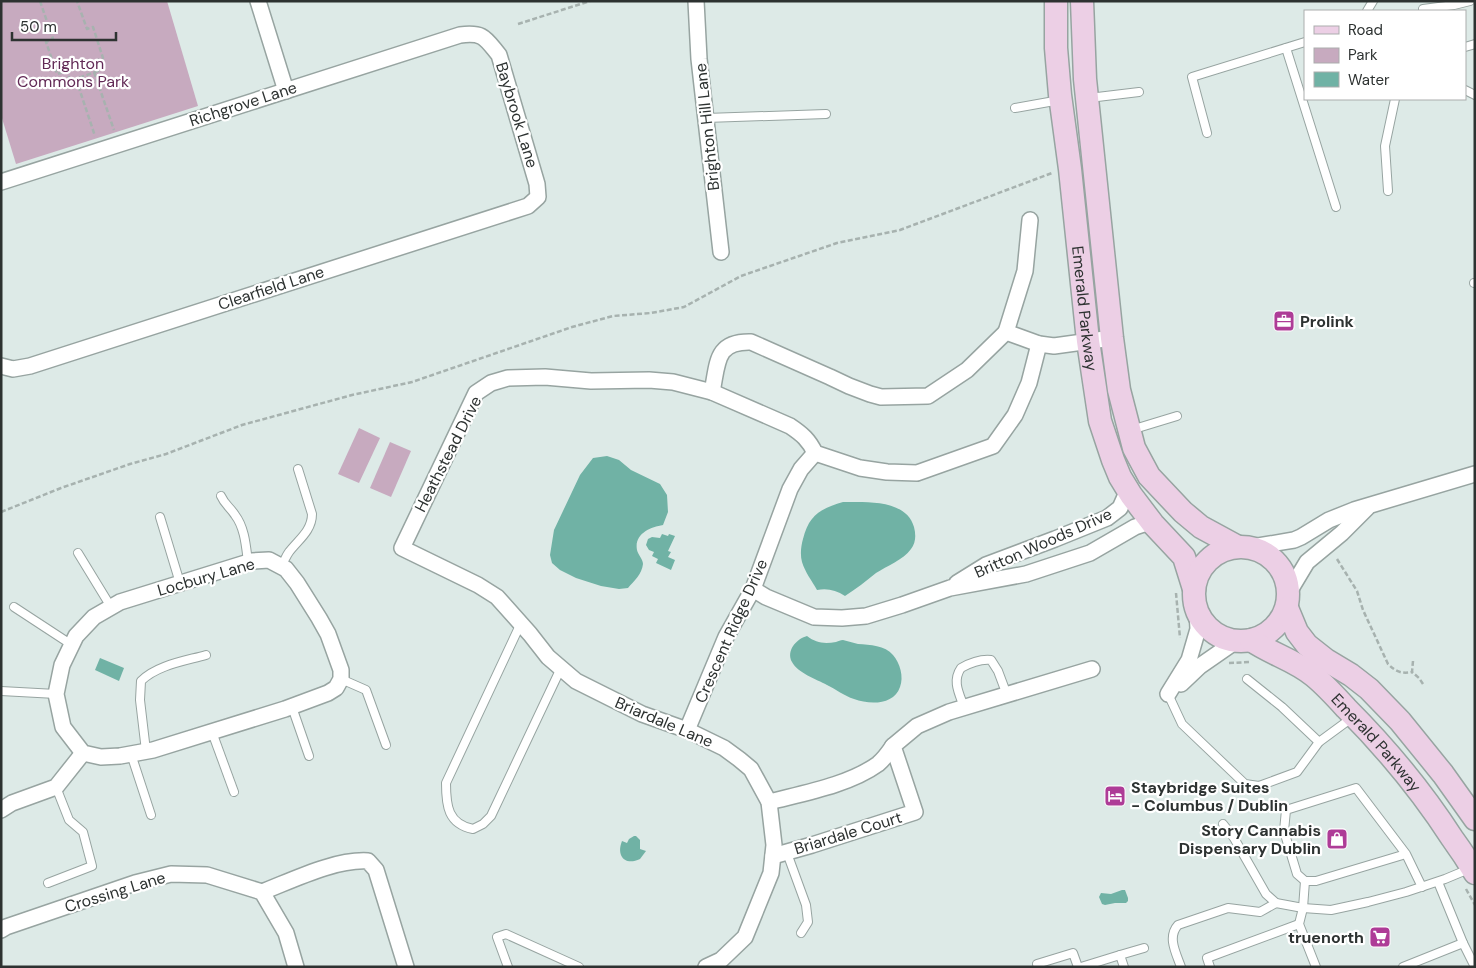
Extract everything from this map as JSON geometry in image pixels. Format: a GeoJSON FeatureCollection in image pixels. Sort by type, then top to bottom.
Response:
{"type":"FeatureCollection","features":[{"type":"Feature","properties":{"kind":"main road","name":"Emerald Parkway"},"geometry":{"type":"LineString","coordinates":[[1056,1],[1056,48],[1061,100],[1088,341],[1100,421],[1113,460],[1128,490],[1153,524],[1184,557],[1195,600]]}},
{"type":"Feature","properties":{"kind":"main road","name":"Emerald Parkway"},"geometry":{"type":"LineString","coordinates":[[1082,1],[1087,98],[1112,338],[1119,390],[1134,448],[1149,476],[1182,512],[1201,526],[1244,547]]}},
{"type":"Feature","properties":{"kind":"main road"},"geometry":{"type":"LineString","coordinates":[[1244,547],[1266,553],[1278,563],[1286,577],[1288,600],[1282,619],[1274,629],[1263,636],[1243,640],[1223,638],[1203,622],[1195,600],[1198,573],[1208,560],[1221,551],[1244,547]]}},
{"type":"Feature","properties":{"kind":"main road","name":"Emerald Parkway"},"geometry":{"type":"LineString","coordinates":[[1288,600],[1297,632],[1307,645],[1326,660],[1351,675],[1376,696],[1400,721],[1443,774],[1475,819]]}},
{"type":"Feature","properties":{"kind":"main road","name":"Emerald Parkway"},"geometry":{"type":"LineString","coordinates":[[1243,640],[1281,656],[1314,676],[1406,773],[1440,818],[1473,870]]}},
{"type":"Feature","properties":{"kind":"street"},"geometry":{"type":"LineString","coordinates":[[258,1],[286,90]]}},
{"type":"Feature","properties":{"kind":"street","name":"Brighton Hill Lane"},"geometry":{"type":"LineString","coordinates":[[696,1],[699,59],[721,252]]}},
{"type":"Feature","properties":{"kind":"street","name":"Richgrove Lane"},"geometry":{"type":"LineString","coordinates":[[1,182],[460,35],[473,33],[486,38]]}},
{"type":"Feature","properties":{"kind":"street","name":"Baybrook Lane"},"geometry":{"type":"LineString","coordinates":[[486,38],[499,55],[537,184],[538,197]]}},
{"type":"Feature","properties":{"kind":"street","name":"Clearfield Lane"},"geometry":{"type":"LineString","coordinates":[[1,366],[13,369],[30,366],[528,206],[538,197]]}},
{"type":"Feature","properties":{"kind":"street"},"geometry":{"type":"LineString","coordinates":[[712,392],[720,354],[728,346],[740,342],[751,342],[870,394],[881,397],[928,396],[967,370],[1006,332],[1025,271],[1030,220]]}},
{"type":"Feature","properties":{"kind":"street"},"geometry":{"type":"LineString","coordinates":[[1006,332],[1039,344],[1054,346],[1112,338]]}},
{"type":"Feature","properties":{"kind":"street"},"geometry":{"type":"LineString","coordinates":[[815,453],[860,468],[887,472],[916,473],[993,446],[1015,415],[1028,383],[1039,344]]}},
{"type":"Feature","properties":{"kind":"street","name":"Heathstead Drive"},"geometry":{"type":"LineString","coordinates":[[521,623],[497,597],[478,585],[402,548],[476,393],[491,383],[508,378],[545,377],[591,380],[649,380],[712,392],[790,426],[810,442],[815,453]]}},
{"type":"Feature","properties":{"kind":"street","name":"Crescent Ridge Drive"},"geometry":{"type":"LineString","coordinates":[[687,730],[726,637],[753,589],[790,489],[802,469],[815,453]]}},
{"type":"Feature","properties":{"kind":"street"},"geometry":{"type":"LineString","coordinates":[[1244,547],[1294,540],[1329,520],[1475,474]]}},
{"type":"Feature","properties":{"kind":"street","name":"Britton Woods Drive"},"geometry":{"type":"LineString","coordinates":[[950,588],[986,565],[1107,518],[1120,508],[1128,490]]}},
{"type":"Feature","properties":{"kind":"street"},"geometry":{"type":"LineString","coordinates":[[1288,600],[1307,562],[1342,533],[1369,506]]}},
{"type":"Feature","properties":{"kind":"street","name":"Britton Woods Drive"},"geometry":{"type":"LineString","coordinates":[[753,589],[766,597],[814,617],[842,618],[866,616],[902,606],[950,588],[1026,574],[1090,553],[1134,527],[1153,524]]}},
{"type":"Feature","properties":{"kind":"street","name":"Locbury Lane"},"geometry":{"type":"LineString","coordinates":[[83,752],[63,727],[56,694],[62,665],[76,636],[94,617],[120,602],[248,562],[269,560],[281,566]]}},
{"type":"Feature","properties":{"kind":"street"},"geometry":{"type":"LineString","coordinates":[[1,810],[12,803],[56,788],[83,752],[101,757],[139,753],[292,707],[336,688],[341,670],[335,652],[319,618],[297,583],[286,569],[281,566]]}},
{"type":"Feature","properties":{"kind":"street"},"geometry":{"type":"LineString","coordinates":[[1168,694],[1189,660],[1198,629],[1195,600]]}},
{"type":"Feature","properties":{"kind":"street","name":"Briardale Lane"},"geometry":{"type":"LineString","coordinates":[[521,623],[548,657],[576,681],[642,714],[687,730],[724,748],[751,769],[769,802],[774,845],[780,854],[770,873],[745,937],[721,960],[706,967]]}},
{"type":"Feature","properties":{"kind":"street"},"geometry":{"type":"LineString","coordinates":[[1168,694],[1200,666],[1243,640]]}},
{"type":"Feature","properties":{"kind":"street"},"geometry":{"type":"LineString","coordinates":[[769,802],[832,785],[861,774],[880,763],[893,746],[917,726],[949,712],[1092,669]]}},
{"type":"Feature","properties":{"kind":"street","name":"Briardale Court"},"geometry":{"type":"LineString","coordinates":[[780,854],[915,812],[893,746]]}},
{"type":"Feature","properties":{"kind":"street"},"geometry":{"type":"LineString","coordinates":[[296,967],[286,933],[262,892],[333,866],[356,860],[368,861],[376,870],[406,967]]}},
{"type":"Feature","properties":{"kind":"street","name":"Crossing Lane"},"geometry":{"type":"LineString","coordinates":[[3,928],[135,883],[171,874],[207,875],[262,892]]}},
{"type":"Feature","properties":{"kind":"lane"},"geometry":{"type":"LineString","coordinates":[[1423,7],[1454,6],[1470,1]]}},
{"type":"Feature","properties":{"kind":"lane"},"geometry":{"type":"LineString","coordinates":[[1207,133],[1192,77],[1304,42]]}},
{"type":"Feature","properties":{"kind":"lane"},"geometry":{"type":"LineString","coordinates":[[1286,48],[1336,207]]}},
{"type":"Feature","properties":{"kind":"lane"},"geometry":{"type":"LineString","coordinates":[[1087,98],[1139,92]]}},
{"type":"Feature","properties":{"kind":"lane"},"geometry":{"type":"LineString","coordinates":[[1015,108],[1061,100]]}},
{"type":"Feature","properties":{"kind":"lane"},"geometry":{"type":"LineString","coordinates":[[1388,191],[1385,146],[1395,100]]}},
{"type":"Feature","properties":{"kind":"lane"},"geometry":{"type":"LineString","coordinates":[[706,118],[826,114]]}},
{"type":"Feature","properties":{"kind":"lane"},"geometry":{"type":"LineString","coordinates":[[1129,430],[1177,416]]}},
{"type":"Feature","properties":{"kind":"lane"},"geometry":{"type":"LineString","coordinates":[[281,566],[308,530],[312,519],[298,469]]}},
{"type":"Feature","properties":{"kind":"lane"},"geometry":{"type":"LineString","coordinates":[[221,496],[224,503],[236,515],[239,522],[248,562]]}},
{"type":"Feature","properties":{"kind":"lane"},"geometry":{"type":"LineString","coordinates":[[160,517],[180,584]]}},
{"type":"Feature","properties":{"kind":"lane"},"geometry":{"type":"LineString","coordinates":[[78,552],[111,607]]}},
{"type":"Feature","properties":{"kind":"lane"},"geometry":{"type":"LineString","coordinates":[[14,608],[72,645]]}},
{"type":"Feature","properties":{"kind":"lane"},"geometry":{"type":"LineString","coordinates":[[521,623],[446,783],[448,808],[454,820],[463,827],[473,829],[483,824],[491,816],[561,668]]}},
{"type":"Feature","properties":{"kind":"lane"},"geometry":{"type":"LineString","coordinates":[[151,815],[139,753],[141,682],[147,676],[167,667],[206,655]]}},
{"type":"Feature","properties":{"kind":"lane"},"geometry":{"type":"LineString","coordinates":[[964,707],[956,685],[956,677],[961,668],[974,663],[991,660],[998,672],[1006,695]]}},
{"type":"Feature","properties":{"kind":"lane"},"geometry":{"type":"LineString","coordinates":[[340,679],[366,690],[386,745]]}},
{"type":"Feature","properties":{"kind":"lane"},"geometry":{"type":"LineString","coordinates":[[1247,679],[1282,707],[1319,742]]}},
{"type":"Feature","properties":{"kind":"lane"},"geometry":{"type":"LineString","coordinates":[[1,690],[56,694]]}},
{"type":"Feature","properties":{"kind":"lane"},"geometry":{"type":"LineString","coordinates":[[1168,694],[1182,724],[1244,784],[1259,786],[1297,772],[1319,742],[1354,716]]}},
{"type":"Feature","properties":{"kind":"lane"},"geometry":{"type":"LineString","coordinates":[[292,707],[309,756]]}},
{"type":"Feature","properties":{"kind":"lane"},"geometry":{"type":"LineString","coordinates":[[212,732],[234,792]]}},
{"type":"Feature","properties":{"kind":"lane"},"geometry":{"type":"LineString","coordinates":[[48,883],[92,866],[82,832],[69,820],[56,788]]}},
{"type":"Feature","properties":{"kind":"lane"},"geometry":{"type":"LineString","coordinates":[[1316,967],[1299,924],[1303,908],[1304,881],[1298,874],[1284,831],[1286,810],[1356,788],[1406,854],[1422,887]]}},
{"type":"Feature","properties":{"kind":"lane"},"geometry":{"type":"LineString","coordinates":[[1223,824],[1234,838],[1266,894],[1276,903],[1303,908],[1332,910],[1368,902],[1473,870]]}},
{"type":"Feature","properties":{"kind":"lane"},"geometry":{"type":"LineString","coordinates":[[780,854],[806,905],[808,922],[801,933]]}},
{"type":"Feature","properties":{"kind":"lane"},"geometry":{"type":"LineString","coordinates":[[1304,881],[1316,881],[1406,854]]}},
{"type":"Feature","properties":{"kind":"lane"},"geometry":{"type":"LineString","coordinates":[[1438,882],[1475,967]]}},
{"type":"Feature","properties":{"kind":"lane"},"geometry":{"type":"LineString","coordinates":[[1181,967],[1172,938],[1173,930],[1178,925],[1228,908],[1260,912],[1276,903]]}},
{"type":"Feature","properties":{"kind":"lane"},"geometry":{"type":"LineString","coordinates":[[1210,967],[1207,958],[1299,924]]}},
{"type":"Feature","properties":{"kind":"lane"},"geometry":{"type":"LineString","coordinates":[[508,967],[497,938],[506,934],[579,967]]}},
{"type":"Feature","properties":{"kind":"lane"},"geometry":{"type":"LineString","coordinates":[[1403,967],[1463,943]]}},
{"type":"Feature","properties":{"kind":"lane"},"geometry":{"type":"LineString","coordinates":[[1038,967],[1037,964],[1073,952],[1080,967],[1144,948]]}},
{"type":"Feature","properties":{"kind":"lane"},"geometry":{"type":"LineString","coordinates":[[1120,955],[1124,967]]}},
{"type":"Feature","properties":{"kind":"path"},"geometry":{"type":"LineString","coordinates":[[40,1],[54,40],[46,42],[57,74],[67,71],[70,81],[98,71],[95,61],[103,58],[93,27],[87,29],[77,1]]}},
{"type":"Feature","properties":{"kind":"path"},"geometry":{"type":"LineString","coordinates":[[518,24],[590,1]]}},
{"type":"Feature","properties":{"kind":"path"},"geometry":{"type":"LineString","coordinates":[[94,72],[114,130]]}},
{"type":"Feature","properties":{"kind":"path"},"geometry":{"type":"LineString","coordinates":[[76,79],[95,136]]}},
{"type":"Feature","properties":{"kind":"path"},"geometry":{"type":"LineString","coordinates":[[1,512],[60,488],[166,454],[242,425],[352,395],[412,382],[572,327],[614,316],[651,313],[684,307],[741,276],[837,244],[900,230],[1052,173]]}},
{"type":"Feature","properties":{"kind":"path"},"geometry":{"type":"LineString","coordinates":[[1338,559],[1357,590],[1388,664],[1400,673],[1412,672]]}},
{"type":"Feature","properties":{"kind":"path"},"geometry":{"type":"LineString","coordinates":[[1412,672],[1413,661]]}},
{"type":"Feature","properties":{"kind":"path"},"geometry":{"type":"LineString","coordinates":[[1412,672],[1423,684]]}},
{"type":"Feature","properties":{"kind":"green space","name":"Brighton Commons Park"},"geometry":{"type":"Polygon","coordinates":[[[1,1],[167,1],[198,106],[16,164],[1,115],[1,1]]]}},
{"type":"Feature","properties":{"kind":"green space"},"geometry":{"type":"Polygon","coordinates":[[[359,428],[380,438],[359,483],[338,474],[359,428]]]}},
{"type":"Feature","properties":{"kind":"green space"},"geometry":{"type":"Polygon","coordinates":[[[390,442],[411,451],[391,497],[370,488],[390,442]]]}},
{"type":"Feature","properties":{"kind":"water"},"geometry":{"type":"Polygon","coordinates":[[[607,456],[619,460],[631,470],[660,484],[667,495],[668,512],[663,525],[644,532],[638,540],[637,550],[643,562],[642,568],[628,588],[619,589],[601,586],[576,578],[560,570],[552,563],[550,555],[554,530],[580,475],[593,458],[607,456]]]}},
{"type":"Feature","properties":{"kind":"water"},"geometry":{"type":"Polygon","coordinates":[[[843,502],[884,504],[903,511],[910,518],[915,536],[913,546],[908,553],[895,563],[876,573],[845,596],[831,590],[817,590],[801,559],[805,531],[812,519],[822,510],[843,502]]]}},
{"type":"Feature","properties":{"kind":"water"},"geometry":{"type":"Polygon","coordinates":[[[662,534],[675,536],[668,551],[671,552],[668,557],[675,560],[671,570],[656,563],[658,559],[652,556],[654,552],[649,550],[646,545],[648,539],[652,537],[660,538],[662,534]]]}},
{"type":"Feature","properties":{"kind":"water"},"geometry":{"type":"Polygon","coordinates":[[[807,636],[824,643],[843,640],[886,649],[895,658],[901,670],[902,679],[897,693],[893,697],[881,702],[860,701],[803,673],[792,662],[790,654],[793,646],[807,636]]]}},
{"type":"Feature","properties":{"kind":"water"},"geometry":{"type":"Polygon","coordinates":[[[100,658],[124,668],[119,681],[95,670],[100,658]]]}},
{"type":"Feature","properties":{"kind":"water"},"geometry":{"type":"Polygon","coordinates":[[[634,836],[640,840],[640,849],[646,851],[640,859],[630,861],[621,855],[620,846],[622,841],[627,843],[634,836]]]}},
{"type":"Feature","properties":{"kind":"water"},"geometry":{"type":"Polygon","coordinates":[[[1125,890],[1128,898],[1126,903],[1102,904],[1099,897],[1101,893],[1111,894],[1125,890]]]}},
{"type":"Feature","properties":{"kind":"place","name":"Prolink"},"geometry":{"type":"Point","coordinates":[1284,321]}},
{"type":"Feature","properties":{"kind":"place","name":"Staybridge Suites - Columbus / Dublin"},"geometry":{"type":"Point","coordinates":[1115,796]}},
{"type":"Feature","properties":{"kind":"place","name":"Story Cannabis Dispensary Dublin"},"geometry":{"type":"Point","coordinates":[1337,839]}},
{"type":"Feature","properties":{"kind":"place","name":"truenorth"},"geometry":{"type":"Point","coordinates":[1380,937]}}]}
